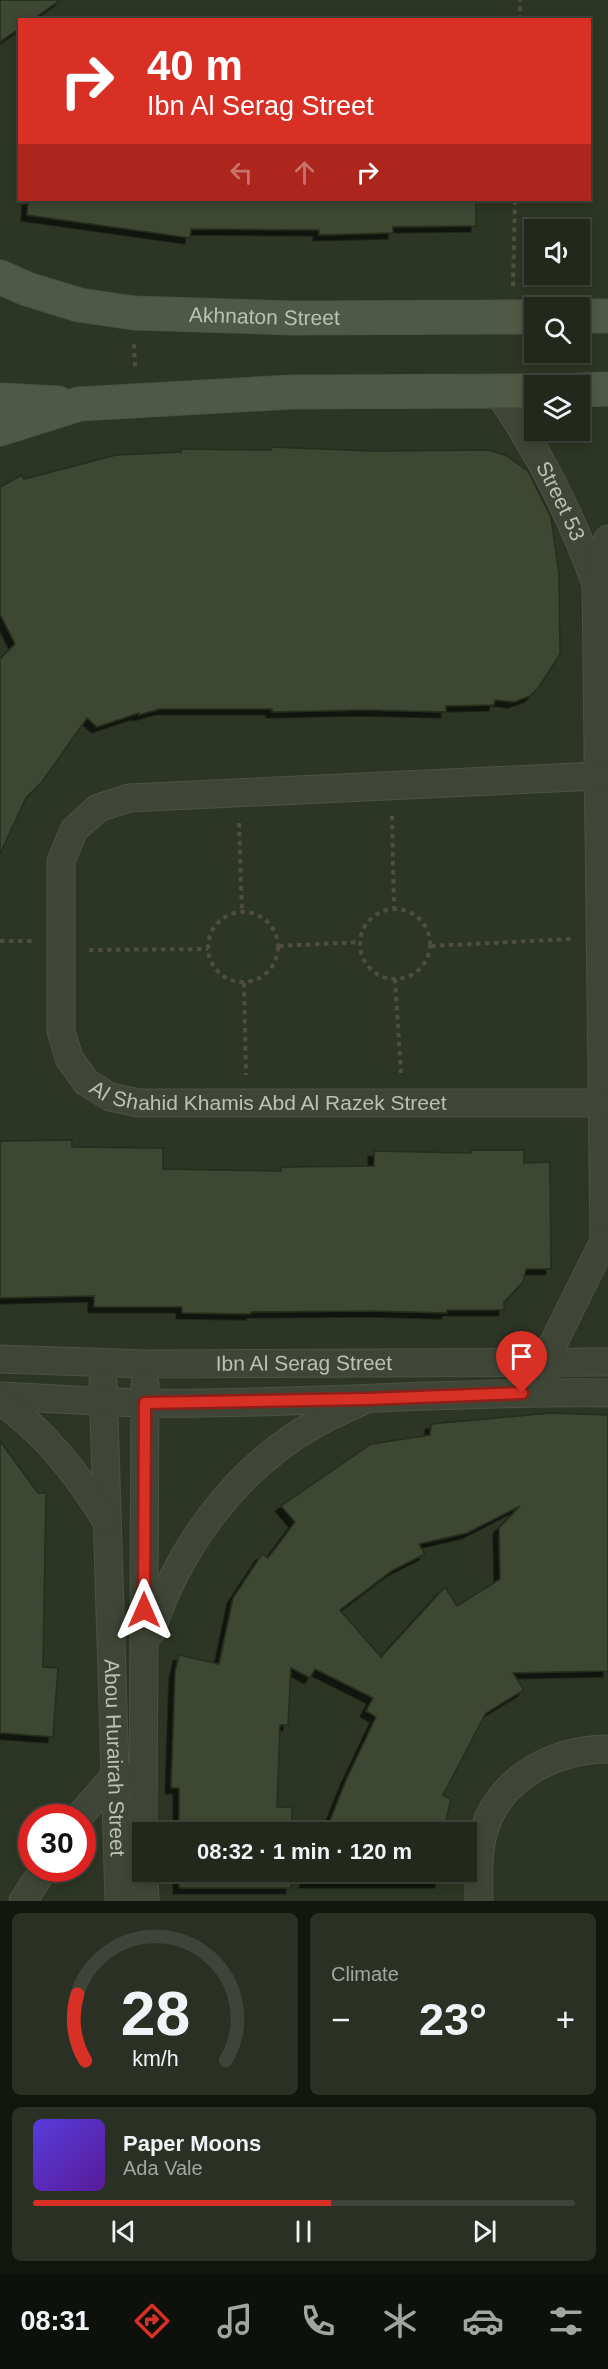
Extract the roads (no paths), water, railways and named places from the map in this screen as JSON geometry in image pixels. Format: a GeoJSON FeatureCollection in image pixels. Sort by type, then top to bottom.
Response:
{"type":"FeatureCollection","features":[{"type":"Feature","properties":{"kind":"main road","name":"Akhnaton Street"},"geometry":{"type":"LineString","coordinates":[[9,288],[80,305],[134,313],[292,318],[523,317]]}},
{"type":"Feature","properties":{"kind":"main road"},"geometry":{"type":"LineString","coordinates":[[590,316],[608,316]]}},
{"type":"Feature","properties":{"kind":"main road"},"geometry":{"type":"LineString","coordinates":[[590,390],[608,389]]}},
{"type":"Feature","properties":{"kind":"main road"},"geometry":{"type":"LineString","coordinates":[[0,400],[79,404],[292,392],[524,391]]}},
{"type":"Feature","properties":{"kind":"main road"},"geometry":{"type":"LineString","coordinates":[[0,429],[79,404]]}},
{"type":"Feature","properties":{"kind":"street","name":"Street 53"},"geometry":{"type":"LineString","coordinates":[[498,392],[523,428],[550,474],[582,543],[596,585]]}},
{"type":"Feature","properties":{"kind":"street","name":"Street 53"},"geometry":{"type":"LineString","coordinates":[[544,1392],[544,1362],[606,1247],[602,1103],[596,585],[608,539]]}},
{"type":"Feature","properties":{"kind":"street","name":"Al Shahid Khamis Abd Al Razek Street"},"geometry":{"type":"LineString","coordinates":[[598,776],[129,798],[98,808],[74,830],[61,861],[61,1030],[69,1058],[86,1082],[110,1097],[139,1103],[602,1103]]}},
{"type":"Feature","properties":{"kind":"street","name":"Ibn Al Serag Street"},"geometry":{"type":"LineString","coordinates":[[0,1359],[146,1364],[608,1362]]}},
{"type":"Feature","properties":{"kind":"street","name":"Abou Hurairah Street"},"geometry":{"type":"LineString","coordinates":[[102,1363],[119,1901]]}},
{"type":"Feature","properties":{"kind":"street","name":"Abou Hurairah Street"},"geometry":{"type":"LineString","coordinates":[[143,1822],[146,1364]]}},
{"type":"Feature","properties":{"kind":"street","name":"Ibn Al Serag Street"},"geometry":{"type":"LineString","coordinates":[[0,1396],[145,1403],[367,1399],[544,1392],[608,1393]]}},
{"type":"Feature","properties":{"kind":"street"},"geometry":{"type":"LineString","coordinates":[[111,1658],[144,1656],[161,1600],[189,1548],[223,1500],[265,1459],[284,1445],[313,1425],[367,1399]]}},
{"type":"Feature","properties":{"kind":"street"},"geometry":{"type":"LineString","coordinates":[[0,1401],[17,1413],[59,1454],[88,1491],[107,1521]]}},
{"type":"Feature","properties":{"kind":"street"},"geometry":{"type":"LineString","coordinates":[[479,1901],[480,1848],[489,1817],[507,1790],[532,1768],[561,1755],[593,1749],[608,1749]]}},
{"type":"Feature","properties":{"kind":"street"},"geometry":{"type":"LineString","coordinates":[[90,1804],[114,1777],[142,1776]]}},
{"type":"Feature","properties":{"kind":"street"},"geometry":{"type":"LineString","coordinates":[[23,1901],[35,1882]]}},
{"type":"Feature","properties":{"kind":"street","name":"Abou Hurairah Street"},"geometry":{"type":"LineString","coordinates":[[144,1882],[145,1901]]}}]}
